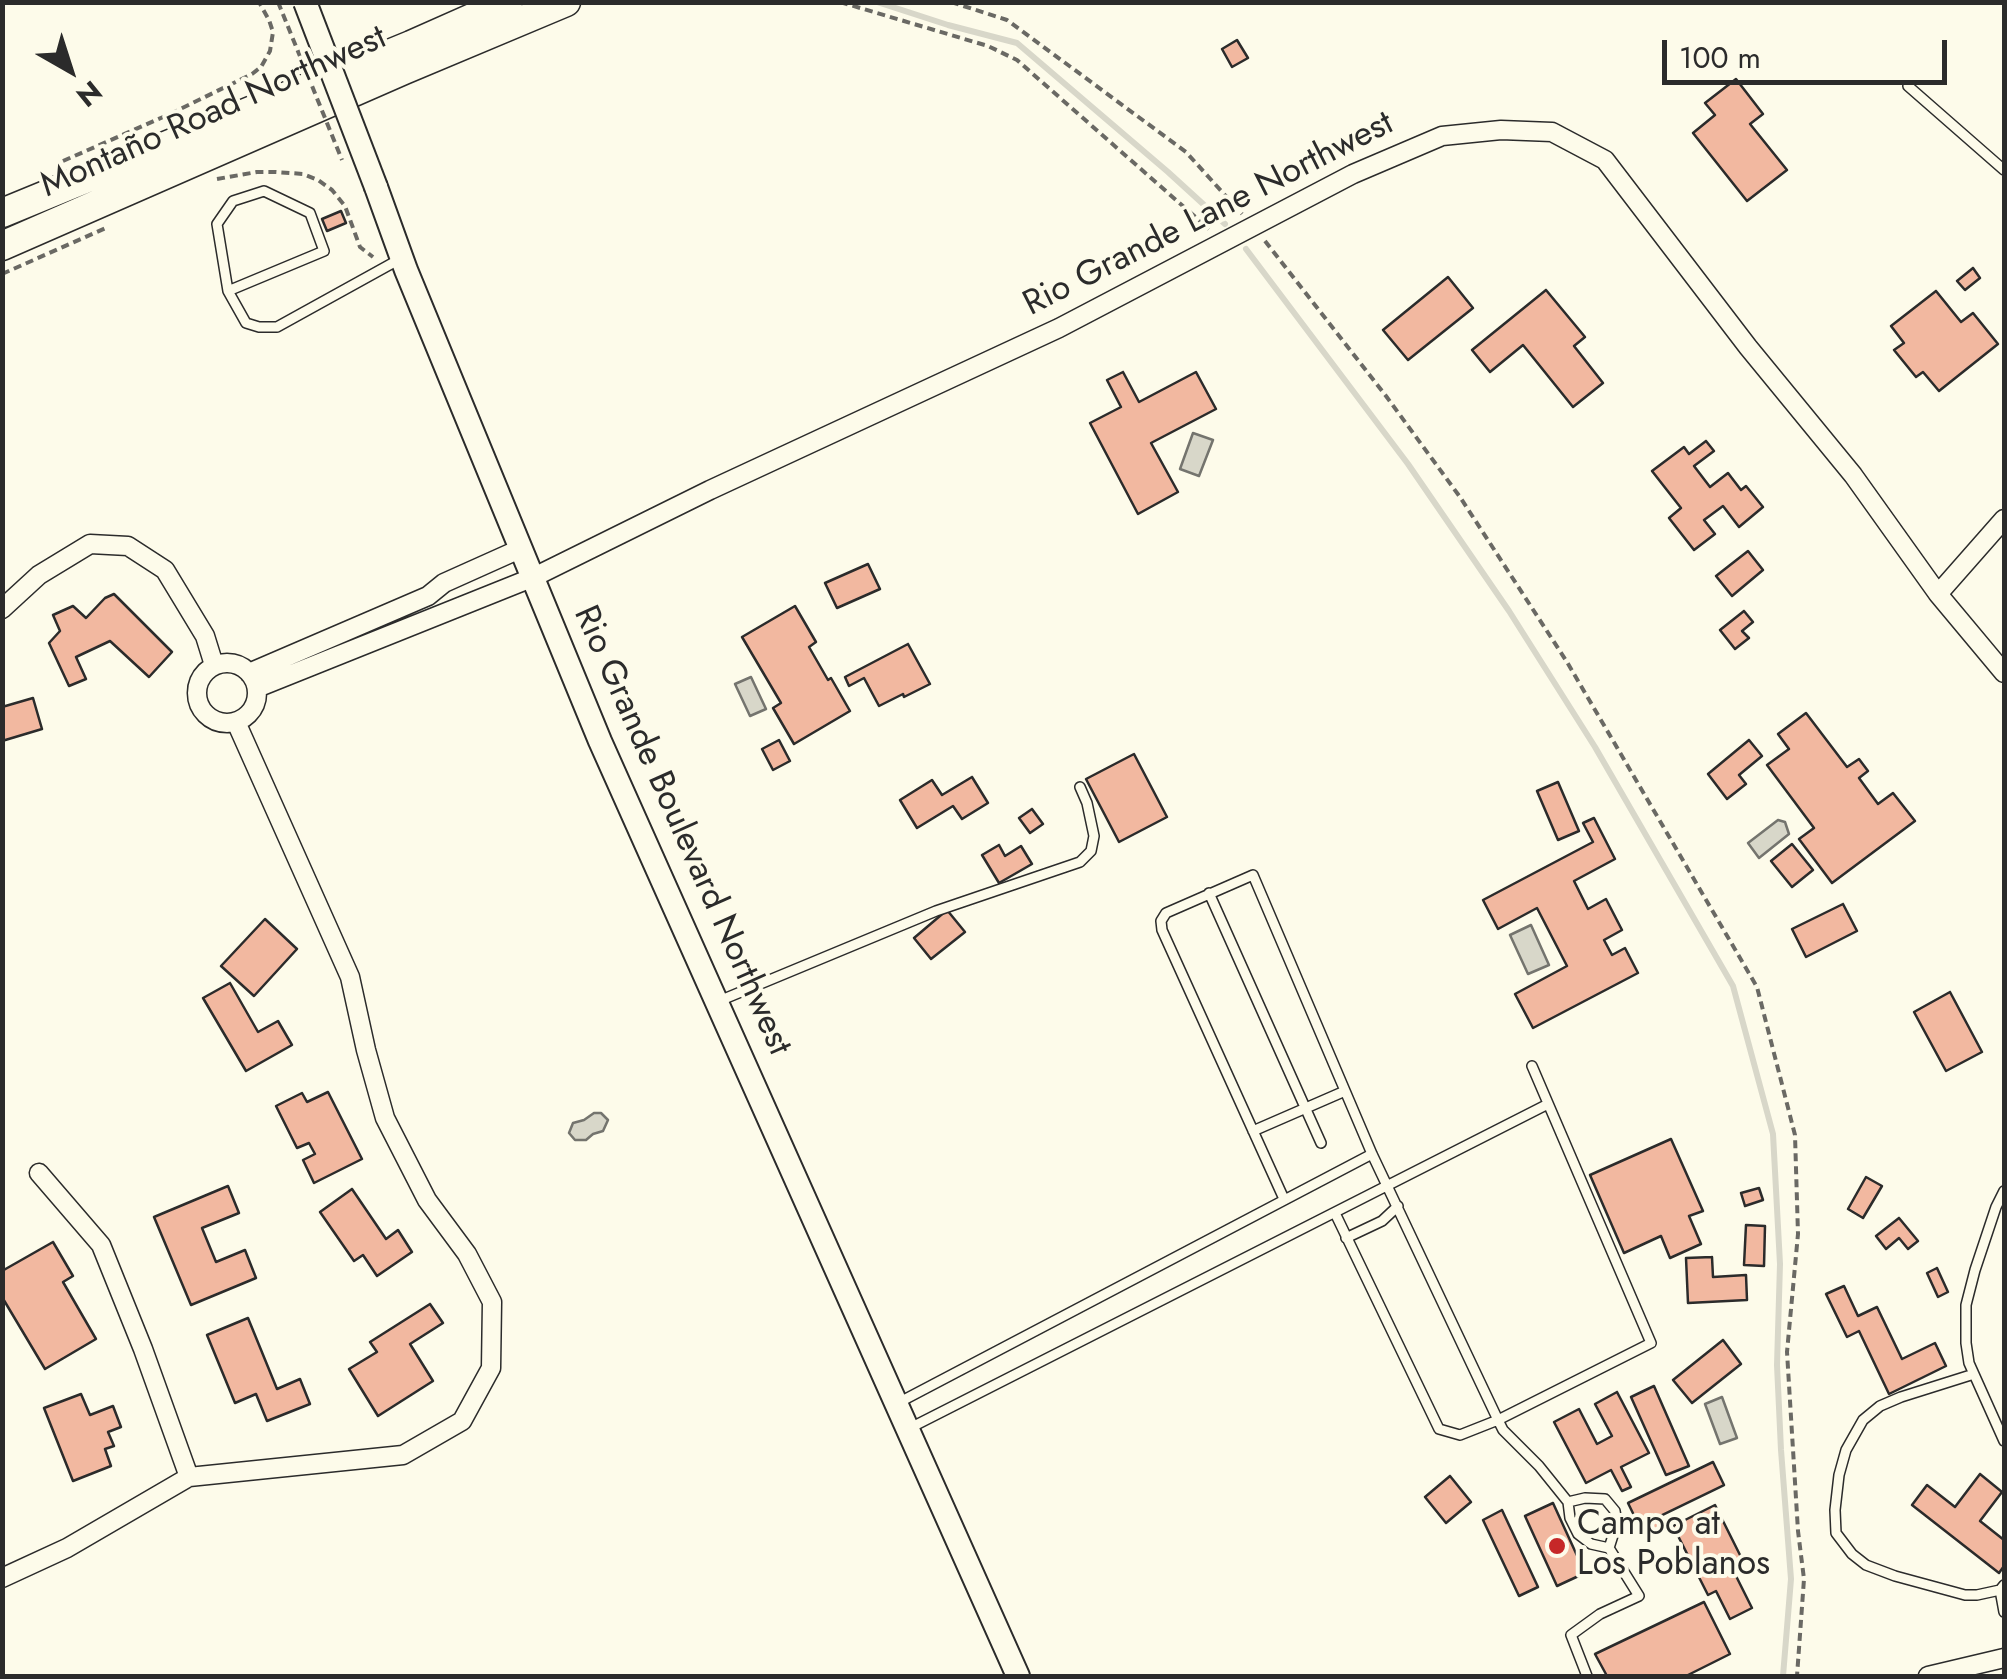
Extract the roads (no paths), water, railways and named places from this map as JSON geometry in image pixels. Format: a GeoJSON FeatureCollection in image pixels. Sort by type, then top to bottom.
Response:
{"type":"FeatureCollection","features":[{"type":"Feature","properties":{"kind":"main road","name":"Montaño Road Northwest"},"geometry":{"type":"LineString","coordinates":[[2,212],[508,2]]}},
{"type":"Feature","properties":{"kind":"main road","name":"Montaño Road Northwest"},"geometry":{"type":"LineString","coordinates":[[2,246],[566,2]]}},
{"type":"Feature","properties":{"kind":"street","name":"Rio Grande Boulevard Northwest"},"geometry":{"type":"LineString","coordinates":[[305,2],[402,258],[600,741],[1018,1676]]}},
{"type":"Feature","properties":{"kind":"street","name":"Rio Grande Lane Northwest"},"geometry":{"type":"LineString","coordinates":[[253,681],[363,646],[534,577],[710,490],[1058,328],[1353,174],[1442,136],[1501,130],[1552,132],[1605,160],[1853,475],[1938,594],[2004,673]]}},
{"type":"Feature","properties":{"kind":"street"},"geometry":{"type":"LineString","coordinates":[[1938,594],[2004,519]]}},
{"type":"Feature","properties":{"kind":"street"},"geometry":{"type":"LineString","coordinates":[[2,609],[40,575],[90,544],[128,546],[165,570],[204,636],[214,665]]}},
{"type":"Feature","properties":{"kind":"street"},"geometry":{"type":"LineString","coordinates":[[253,681],[354,628],[428,596],[444,583],[522,548]]}},
{"type":"Feature","properties":{"kind":"street"},"geometry":{"type":"LineString","coordinates":[[232,662],[243,667],[253,681],[258,695],[247,716],[226,724],[212,720],[202,711],[197,688],[203,674],[214,665],[232,662]]}},
{"type":"Feature","properties":{"kind":"street"},"geometry":{"type":"LineString","coordinates":[[2,1578],[66,1548],[189,1477],[403,1455],[462,1421],[491,1368],[492,1302],[467,1254],[426,1200],[385,1118],[350,977],[236,722]]}},
{"type":"Feature","properties":{"kind":"street"},"geometry":{"type":"LineString","coordinates":[[39,1173],[101,1245],[189,1477]]}},
{"type":"Feature","properties":{"kind":"street"},"geometry":{"type":"LineString","coordinates":[[1928,1676],[2004,1658]]}},
{"type":"Feature","properties":{"kind":"lane"},"geometry":{"type":"LineString","coordinates":[[1908,86],[2004,170]]}},
{"type":"Feature","properties":{"kind":"lane"},"geometry":{"type":"LineString","coordinates":[[228,291],[324,251],[310,213],[264,191],[232,201],[216,224],[228,291],[246,323],[259,328],[277,327],[402,258]]}},
{"type":"Feature","properties":{"kind":"lane"},"geometry":{"type":"LineString","coordinates":[[354,628],[363,646]]}},
{"type":"Feature","properties":{"kind":"lane"},"geometry":{"type":"LineString","coordinates":[[716,1002],[936,911],[1080,862],[1091,851],[1094,836],[1080,787]]}},
{"type":"Feature","properties":{"kind":"lane"},"geometry":{"type":"LineString","coordinates":[[1284,1198],[1161,922],[1166,913],[1252,876],[1372,1154],[1498,1420],[1568,1502],[1578,1534],[1591,1544],[1609,1548],[1638,1596],[1600,1614],[1570,1635],[1587,1676]]}},
{"type":"Feature","properties":{"kind":"lane"},"geometry":{"type":"LineString","coordinates":[[1210,893],[1320,1143]]}},
{"type":"Feature","properties":{"kind":"lane"},"geometry":{"type":"LineString","coordinates":[[1335,1213],[1438,1429],[1460,1435],[1498,1420],[1651,1343],[1532,1066]]}},
{"type":"Feature","properties":{"kind":"lane"},"geometry":{"type":"LineString","coordinates":[[1253,1130],[1345,1092]]}},
{"type":"Feature","properties":{"kind":"lane"},"geometry":{"type":"LineString","coordinates":[[908,1429],[1548,1104]]}},
{"type":"Feature","properties":{"kind":"lane"},"geometry":{"type":"LineString","coordinates":[[896,1404],[1372,1154]]}},
{"type":"Feature","properties":{"kind":"lane"},"geometry":{"type":"LineString","coordinates":[[2004,1191],[1966,1305],[1969,1363],[2004,1442]]}},
{"type":"Feature","properties":{"kind":"lane"},"geometry":{"type":"LineString","coordinates":[[1346,1238],[1382,1221],[1398,1206]]}},
{"type":"Feature","properties":{"kind":"lane"},"geometry":{"type":"LineString","coordinates":[[1974,1374],[1901,1397],[1880,1406],[1863,1420],[1846,1450],[1839,1475],[1836,1533],[1866,1565],[1895,1576],[1965,1594],[2002,1588],[2004,1612]]}},
{"type":"Feature","properties":{"kind":"lane"},"geometry":{"type":"LineString","coordinates":[[1568,1502],[1605,1499],[1615,1510],[1617,1523],[1609,1548]]}},
{"type":"Feature","properties":{"kind":"waterway"},"geometry":{"type":"LineString","coordinates":[[877,2],[1017,43],[1225,224]]}},
{"type":"Feature","properties":{"kind":"waterway"},"geometry":{"type":"LineString","coordinates":[[1246,249],[1408,464],[1509,611],[1595,747],[1733,986],[1773,1134],[1780,1264],[1777,1365],[1791,1579],[1783,1676]]}},
{"type":"Feature","properties":{"kind":"place","name":"Campo at Los Poblanos"},"geometry":{"type":"Point","coordinates":[1557,1546]}}]}
